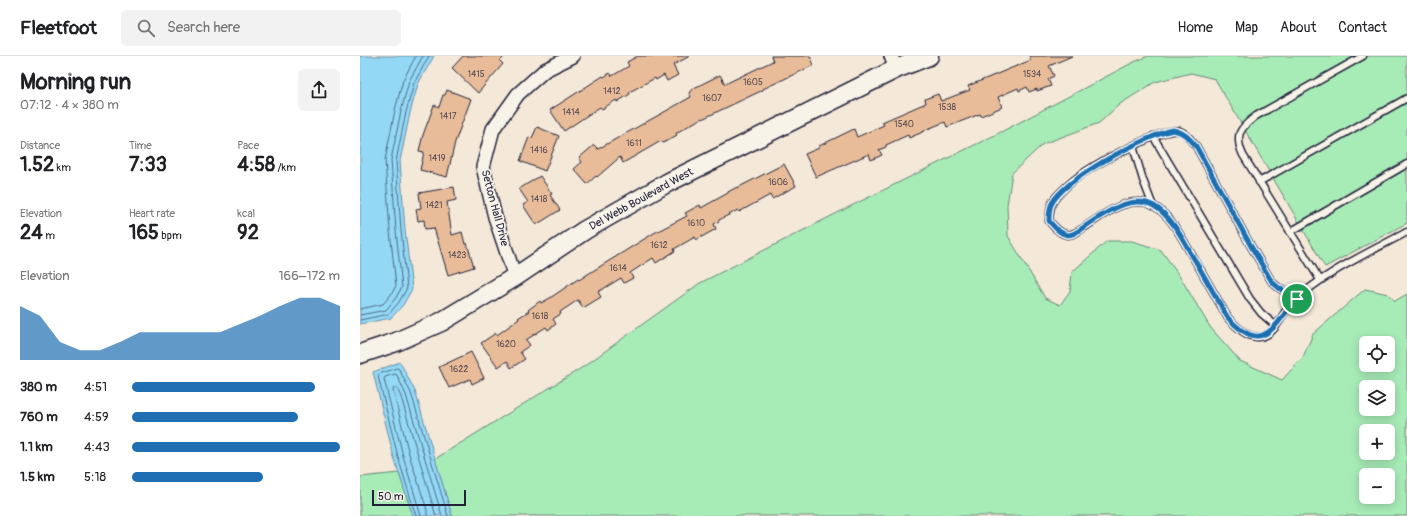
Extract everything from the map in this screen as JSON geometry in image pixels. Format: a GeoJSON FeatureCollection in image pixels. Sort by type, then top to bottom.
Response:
{"type":"FeatureCollection","features":[{"type":"Feature","properties":{"kind":"street","name":"Setton Hall Drive"},"geometry":{"type":"LineString","coordinates":[[515,277],[495,217],[483,167],[493,129],[518,94],[545,70],[573,56]]}},
{"type":"Feature","properties":{"kind":"street","name":"Del Webb Boulevard West"},"geometry":{"type":"LineString","coordinates":[[360,354],[396,342],[441,322],[515,277],[585,230],[667,182],[894,63],[929,56]]}},
{"type":"Feature","properties":{"kind":"lane"},"geometry":{"type":"LineString","coordinates":[[1320,280],[1259,182],[1240,148],[1238,139],[1241,129],[1256,116],[1363,56]]}},
{"type":"Feature","properties":{"kind":"lane"},"geometry":{"type":"LineString","coordinates":[[1259,182],[1407,98]]}},
{"type":"Feature","properties":{"kind":"lane"},"geometry":{"type":"LineString","coordinates":[[1297,299],[1272,282],[1196,146],[1188,136],[1181,131],[1173,130],[1153,136],[1085,172],[1057,195],[1051,205],[1049,221],[1058,231],[1068,235],[1125,204],[1139,202],[1153,206],[1165,214],[1177,231],[1228,318],[1239,329],[1259,337],[1269,333],[1276,326],[1291,304],[1320,280],[1407,232]]}},
{"type":"Feature","properties":{"kind":"lane"},"geometry":{"type":"LineString","coordinates":[[1153,136],[1250,299],[1261,313],[1276,326]]}},
{"type":"Feature","properties":{"kind":"lane"},"geometry":{"type":"LineString","coordinates":[[1133,146],[1143,180],[1153,206]]}},
{"type":"Feature","properties":{"kind":"lane"},"geometry":{"type":"LineString","coordinates":[[1290,232],[1407,164]]}},
{"type":"Feature","properties":{"kind":"green space"},"geometry":{"type":"Polygon","coordinates":[[[1148,56],[1407,56],[1407,223],[1325,267],[1215,79],[1191,73],[1155,82],[1120,104],[1099,123],[1043,144],[1012,173],[1007,205],[1008,236],[1045,298],[1060,305],[1070,291],[1072,272],[1107,241],[1132,241],[1161,250],[1180,277],[1210,327],[1240,361],[1282,380],[1303,357],[1313,334],[1365,289],[1388,294],[1395,301],[1407,294],[1407,516],[452,516],[435,459],[583,367],[700,283],[1001,132],[1148,56]]]}},
{"type":"Feature","properties":{"kind":"green space"},"geometry":{"type":"Polygon","coordinates":[[[399,473],[413,516],[360,516],[360,477],[399,473]]]}},
{"type":"Feature","properties":{"kind":"water"},"geometry":{"type":"Polygon","coordinates":[[[360,56],[434,56],[418,84],[400,161],[405,230],[412,289],[403,305],[391,318],[360,324],[360,56]]]}},
{"type":"Feature","properties":{"kind":"water"},"geometry":{"type":"Polygon","coordinates":[[[400,362],[415,391],[452,516],[413,516],[394,458],[373,372],[400,362]]]}},
{"type":"Feature","properties":{"kind":"building"},"geometry":{"type":"Polygon","coordinates":[[[463,56],[505,56],[500,61],[503,64],[478,93],[452,68],[463,56]]]}},
{"type":"Feature","properties":{"kind":"building"},"geometry":{"type":"Polygon","coordinates":[[[638,56],[690,56],[673,65],[678,75],[667,81],[664,75],[656,80],[655,78],[629,92],[630,94],[617,102],[616,100],[602,109],[600,107],[564,131],[550,110],[603,76],[604,77],[610,73],[612,76],[629,66],[627,62],[638,56]]]}},
{"type":"Feature","properties":{"kind":"building"},"geometry":{"type":"Polygon","coordinates":[[[771,56],[810,56],[814,65],[702,118],[676,133],[677,135],[663,143],[661,141],[623,163],[620,157],[587,184],[574,169],[582,162],[579,158],[594,145],[598,149],[691,97],[689,93],[692,89],[720,75],[725,84],[773,61],[771,56]]]}},
{"type":"Feature","properties":{"kind":"building"},"geometry":{"type":"Polygon","coordinates":[[[1029,56],[1072,56],[1049,66],[1054,76],[1048,79],[1051,86],[1029,92],[1027,87],[1019,91],[1018,88],[998,97],[1002,107],[981,116],[980,114],[947,127],[945,122],[909,138],[908,135],[886,145],[886,147],[879,150],[882,155],[871,160],[869,154],[816,177],[805,154],[819,148],[819,146],[854,129],[857,137],[884,125],[882,122],[926,103],[925,99],[938,94],[941,101],[970,90],[968,86],[1031,60],[1029,56]]]}},
{"type":"Feature","properties":{"kind":"building"},"geometry":{"type":"Polygon","coordinates":[[[447,90],[471,99],[455,142],[447,177],[420,170],[424,152],[419,151],[434,105],[439,107],[443,95],[445,95],[447,90]]]}},
{"type":"Feature","properties":{"kind":"building"},"geometry":{"type":"Polygon","coordinates":[[[537,127],[559,136],[545,171],[520,161],[529,137],[532,138],[537,127]]]}},
{"type":"Feature","properties":{"kind":"building"},"geometry":{"type":"Polygon","coordinates":[[[784,164],[796,186],[772,199],[770,195],[739,212],[738,210],[719,220],[714,224],[716,229],[696,240],[695,237],[674,249],[675,251],[656,263],[653,258],[630,273],[633,278],[624,283],[621,278],[598,292],[601,297],[583,308],[578,300],[560,312],[561,314],[553,319],[556,324],[548,330],[546,327],[526,340],[530,345],[520,352],[525,359],[511,368],[507,361],[498,367],[481,343],[496,333],[497,335],[540,301],[541,303],[550,298],[578,279],[579,280],[654,233],[687,216],[685,213],[700,205],[701,208],[737,187],[784,164]]]}},
{"type":"Feature","properties":{"kind":"building"},"geometry":{"type":"Polygon","coordinates":[[[540,176],[552,194],[550,195],[560,210],[536,225],[523,205],[528,202],[519,189],[540,176]]]}},
{"type":"Feature","properties":{"kind":"building"},"geometry":{"type":"Polygon","coordinates":[[[454,187],[456,200],[447,202],[452,235],[462,232],[474,267],[448,275],[434,228],[425,229],[424,220],[418,221],[416,209],[421,208],[419,193],[454,187]]]}},
{"type":"Feature","properties":{"kind":"building"},"geometry":{"type":"Polygon","coordinates":[[[471,352],[484,378],[472,384],[470,379],[449,388],[439,367],[471,352]]]}},
{"type":"Feature","properties":{"kind":"route"},"geometry":{"type":"LineString","coordinates":[[1173,130],[1181,131],[1188,136],[1196,146],[1272,282],[1297,299],[1291,304],[1269,333],[1259,337],[1251,335],[1239,329],[1228,318],[1177,231],[1165,214],[1153,206],[1139,202],[1125,204],[1068,235],[1058,231],[1049,221],[1051,205],[1057,195],[1085,172],[1146,139],[1164,132],[1173,130]]}}]}
